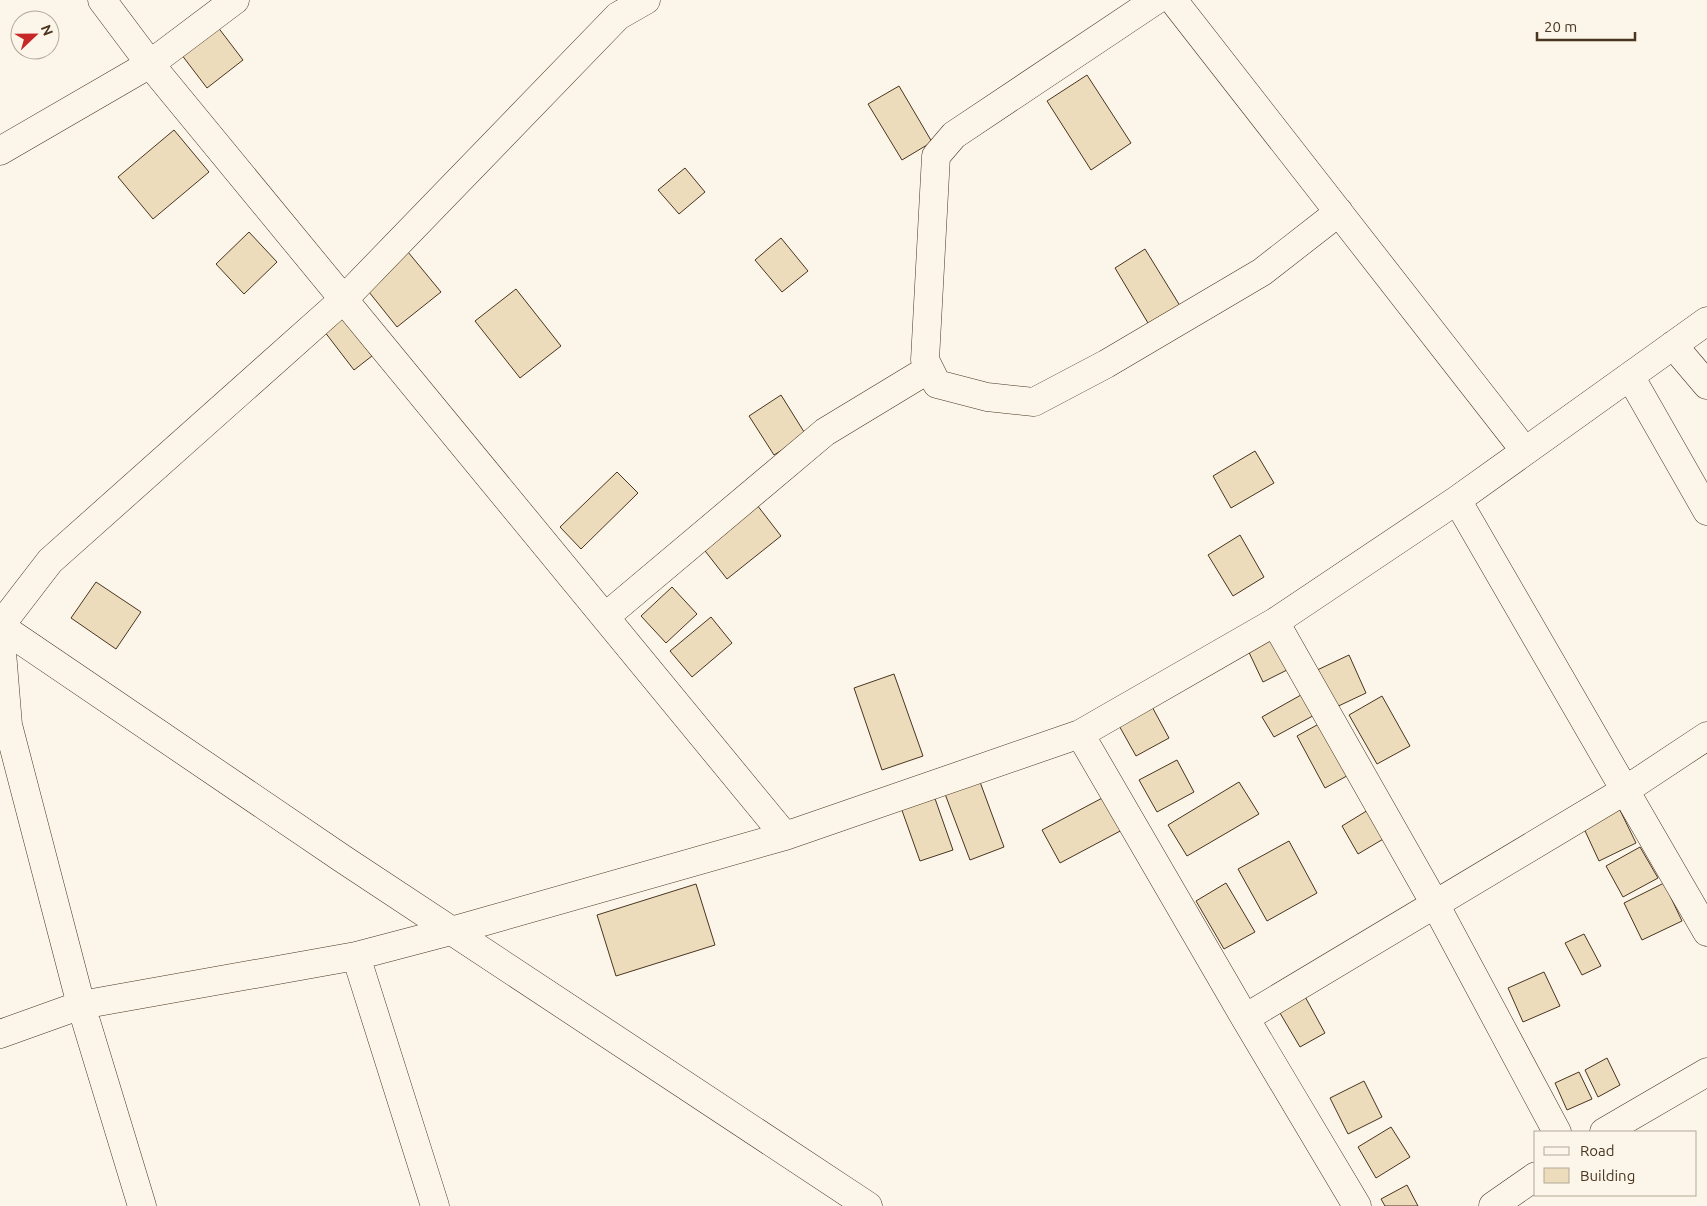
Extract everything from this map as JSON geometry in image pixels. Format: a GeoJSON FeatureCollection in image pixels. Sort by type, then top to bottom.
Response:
{"type":"FeatureCollection","features":[{"type":"Feature","properties":{"kind":"street"},"geometry":{"type":"LineString","coordinates":[[102,0],[150,64],[785,836]]}},
{"type":"Feature","properties":{"kind":"street"},"geometry":{"type":"LineString","coordinates":[[0,151],[150,64],[235,0]]}},
{"type":"Feature","properties":{"kind":"street"},"geometry":{"type":"LineString","coordinates":[[142,1206],[81,1005],[8,725],[0,627],[50,562],[344,299],[618,16],[646,0]]}},
{"type":"Feature","properties":{"kind":"street"},"geometry":{"type":"LineString","coordinates":[[1156,0],[954,135],[936,156],[925,360],[937,384],[987,397],[1034,402],[1106,364],[1262,272],[1339,212]]}},
{"type":"Feature","properties":{"kind":"street"},"geometry":{"type":"LineString","coordinates":[[1173,0],[1525,451]]}},
{"type":"Feature","properties":{"kind":"street"},"geometry":{"type":"LineString","coordinates":[[0,1034],[81,1005],[356,956],[451,931],[785,836],[1080,734],[1275,622],[1457,500],[1707,321]]}},
{"type":"Feature","properties":{"kind":"street"},"geometry":{"type":"LineString","coordinates":[[1673,345],[1707,385]]}},
{"type":"Feature","properties":{"kind":"street"},"geometry":{"type":"LineString","coordinates":[[605,617],[825,432],[929,369]]}},
{"type":"Feature","properties":{"kind":"street"},"geometry":{"type":"LineString","coordinates":[[1630,376],[1707,511]]}},
{"type":"Feature","properties":{"kind":"street"},"geometry":{"type":"LineString","coordinates":[[1457,500],[1707,932]]}},
{"type":"Feature","properties":{"kind":"street"},"geometry":{"type":"LineString","coordinates":[[1275,622],[1435,904],[1556,1131]]}},
{"type":"Feature","properties":{"kind":"street"},"geometry":{"type":"LineString","coordinates":[[0,627],[343,859],[868,1206]]}},
{"type":"Feature","properties":{"kind":"street"},"geometry":{"type":"LineString","coordinates":[[1080,734],[1357,1206]]}},
{"type":"Feature","properties":{"kind":"street"},"geometry":{"type":"LineString","coordinates":[[1245,1018],[1624,791],[1707,736]]}},
{"type":"Feature","properties":{"kind":"street"},"geometry":{"type":"LineString","coordinates":[[356,956],[436,1206]]}},
{"type":"Feature","properties":{"kind":"street"},"geometry":{"type":"LineString","coordinates":[[1606,1131],[1707,1072]]}},
{"type":"Feature","properties":{"kind":"street"},"geometry":{"type":"LineString","coordinates":[[1493,1206],[1534,1177]]}},
{"type":"Feature","properties":{"kind":"building"},"geometry":{"type":"Polygon","coordinates":[[[214,22],[243,60],[207,88],[178,50],[214,22]]]}},
{"type":"Feature","properties":{"kind":"building"},"geometry":{"type":"Polygon","coordinates":[[[1087,75],[1131,143],[1091,170],[1047,101],[1087,75]]]}},
{"type":"Feature","properties":{"kind":"building"},"geometry":{"type":"Polygon","coordinates":[[[899,86],[932,142],[902,160],[868,104],[899,86]]]}},
{"type":"Feature","properties":{"kind":"building"},"geometry":{"type":"Polygon","coordinates":[[[174,130],[209,172],[153,219],[118,177],[174,130]]]}},
{"type":"Feature","properties":{"kind":"building"},"geometry":{"type":"Polygon","coordinates":[[[685,168],[705,192],[679,214],[658,190],[685,168]]]}},
{"type":"Feature","properties":{"kind":"building"},"geometry":{"type":"Polygon","coordinates":[[[249,232],[277,262],[244,294],[216,264],[249,232]]]}},
{"type":"Feature","properties":{"kind":"building"},"geometry":{"type":"Polygon","coordinates":[[[781,238],[808,271],[782,292],[755,260],[781,238]]]}},
{"type":"Feature","properties":{"kind":"building"},"geometry":{"type":"Polygon","coordinates":[[[1145,249],[1182,309],[1151,328],[1115,268],[1145,249]]]}},
{"type":"Feature","properties":{"kind":"building"},"geometry":{"type":"Polygon","coordinates":[[[408,252],[441,292],[397,327],[365,287],[408,252]]]}},
{"type":"Feature","properties":{"kind":"building"},"geometry":{"type":"Polygon","coordinates":[[[516,289],[561,346],[520,378],[475,321],[516,289]]]}},
{"type":"Feature","properties":{"kind":"building"},"geometry":{"type":"Polygon","coordinates":[[[338,312],[372,356],[354,370],[321,327],[338,312]]]}},
{"type":"Feature","properties":{"kind":"building"},"geometry":{"type":"Polygon","coordinates":[[[781,395],[806,435],[774,455],[749,416],[781,395]]]}},
{"type":"Feature","properties":{"kind":"building"},"geometry":{"type":"Polygon","coordinates":[[[1255,451],[1274,483],[1231,508],[1213,476],[1255,451]]]}},
{"type":"Feature","properties":{"kind":"building"},"geometry":{"type":"Polygon","coordinates":[[[617,472],[638,493],[581,549],[560,527],[617,472]]]}},
{"type":"Feature","properties":{"kind":"building"},"geometry":{"type":"Polygon","coordinates":[[[757,505],[781,536],[727,579],[702,547],[757,505]]]}},
{"type":"Feature","properties":{"kind":"building"},"geometry":{"type":"Polygon","coordinates":[[[1240,535],[1264,577],[1233,596],[1208,555],[1240,535]]]}},
{"type":"Feature","properties":{"kind":"building"},"geometry":{"type":"Polygon","coordinates":[[[96,582],[141,612],[116,649],[71,618],[96,582]]]}},
{"type":"Feature","properties":{"kind":"building"},"geometry":{"type":"Polygon","coordinates":[[[672,587],[697,614],[666,643],[641,616],[672,587]]]}},
{"type":"Feature","properties":{"kind":"building"},"geometry":{"type":"Polygon","coordinates":[[[711,617],[732,643],[692,677],[670,651],[711,617]]]}},
{"type":"Feature","properties":{"kind":"building"},"geometry":{"type":"Polygon","coordinates":[[[1274,630],[1293,667],[1263,682],[1245,644],[1274,630]]]}},
{"type":"Feature","properties":{"kind":"building"},"geometry":{"type":"Polygon","coordinates":[[[1349,655],[1366,693],[1330,710],[1313,672],[1349,655]]]}},
{"type":"Feature","properties":{"kind":"building"},"geometry":{"type":"Polygon","coordinates":[[[894,674],[923,756],[882,770],[854,688],[894,674]]]}},
{"type":"Feature","properties":{"kind":"building"},"geometry":{"type":"Polygon","coordinates":[[[1308,691],[1320,712],[1274,737],[1262,717],[1308,691]]]}},
{"type":"Feature","properties":{"kind":"building"},"geometry":{"type":"Polygon","coordinates":[[[1382,696],[1410,746],[1377,764],[1349,715],[1382,696]]]}},
{"type":"Feature","properties":{"kind":"building"},"geometry":{"type":"Polygon","coordinates":[[[1150,703],[1169,738],[1136,756],[1117,722],[1150,703]]]}},
{"type":"Feature","properties":{"kind":"building"},"geometry":{"type":"Polygon","coordinates":[[[1326,720],[1354,772],[1325,788],[1297,736],[1326,720]]]}},
{"type":"Feature","properties":{"kind":"building"},"geometry":{"type":"Polygon","coordinates":[[[1177,760],[1194,792],[1157,812],[1139,780],[1177,760]]]}},
{"type":"Feature","properties":{"kind":"building"},"geometry":{"type":"Polygon","coordinates":[[[980,782],[1004,847],[970,860],[945,794],[980,782]]]}},
{"type":"Feature","properties":{"kind":"building"},"geometry":{"type":"Polygon","coordinates":[[[1239,782],[1259,814],[1187,856],[1168,825],[1239,782]]]}},
{"type":"Feature","properties":{"kind":"building"},"geometry":{"type":"Polygon","coordinates":[[[932,790],[953,850],[920,861],[899,802],[932,790]]]}},
{"type":"Feature","properties":{"kind":"building"},"geometry":{"type":"Polygon","coordinates":[[[1106,796],[1124,829],[1060,863],[1042,830],[1106,796]]]}},
{"type":"Feature","properties":{"kind":"building"},"geometry":{"type":"Polygon","coordinates":[[[1616,802],[1636,843],[1599,861],[1580,820],[1616,802]]]}},
{"type":"Feature","properties":{"kind":"building"},"geometry":{"type":"Polygon","coordinates":[[[1373,807],[1390,835],[1358,854],[1342,826],[1373,807]]]}},
{"type":"Feature","properties":{"kind":"building"},"geometry":{"type":"Polygon","coordinates":[[[1289,841],[1317,893],[1267,921],[1238,869],[1289,841]]]}},
{"type":"Feature","properties":{"kind":"building"},"geometry":{"type":"Polygon","coordinates":[[[1640,847],[1658,878],[1623,897],[1606,866],[1640,847]]]}},
{"type":"Feature","properties":{"kind":"building"},"geometry":{"type":"Polygon","coordinates":[[[1226,883],[1255,932],[1224,949],[1196,901],[1226,883]]]}},
{"type":"Feature","properties":{"kind":"building"},"geometry":{"type":"Polygon","coordinates":[[[1664,883],[1682,921],[1642,940],[1624,903],[1664,883]]]}},
{"type":"Feature","properties":{"kind":"building"},"geometry":{"type":"Polygon","coordinates":[[[696,884],[715,945],[616,976],[597,915],[696,884]]]}},
{"type":"Feature","properties":{"kind":"building"},"geometry":{"type":"Polygon","coordinates":[[[1584,934],[1601,966],[1582,975],[1565,943],[1584,934]]]}},
{"type":"Feature","properties":{"kind":"building"},"geometry":{"type":"Polygon","coordinates":[[[1544,972],[1560,1006],[1523,1022],[1508,988],[1544,972]]]}},
{"type":"Feature","properties":{"kind":"building"},"geometry":{"type":"Polygon","coordinates":[[[1303,993],[1325,1033],[1300,1047],[1277,1008],[1303,993]]]}},
{"type":"Feature","properties":{"kind":"building"},"geometry":{"type":"Polygon","coordinates":[[[1607,1058],[1620,1085],[1598,1097],[1585,1070],[1607,1058]]]}},
{"type":"Feature","properties":{"kind":"building"},"geometry":{"type":"Polygon","coordinates":[[[1579,1072],[1592,1099],[1567,1110],[1555,1083],[1579,1072]]]}},
{"type":"Feature","properties":{"kind":"building"},"geometry":{"type":"Polygon","coordinates":[[[1364,1081],[1382,1117],[1348,1134],[1330,1098],[1364,1081]]]}},
{"type":"Feature","properties":{"kind":"building"},"geometry":{"type":"Polygon","coordinates":[[[1391,1127],[1410,1157],[1376,1178],[1358,1147],[1391,1127]]]}},
{"type":"Feature","properties":{"kind":"building"},"geometry":{"type":"Polygon","coordinates":[[[1407,1185],[1418,1206],[1385,1206],[1381,1199],[1407,1185]]]}}]}
